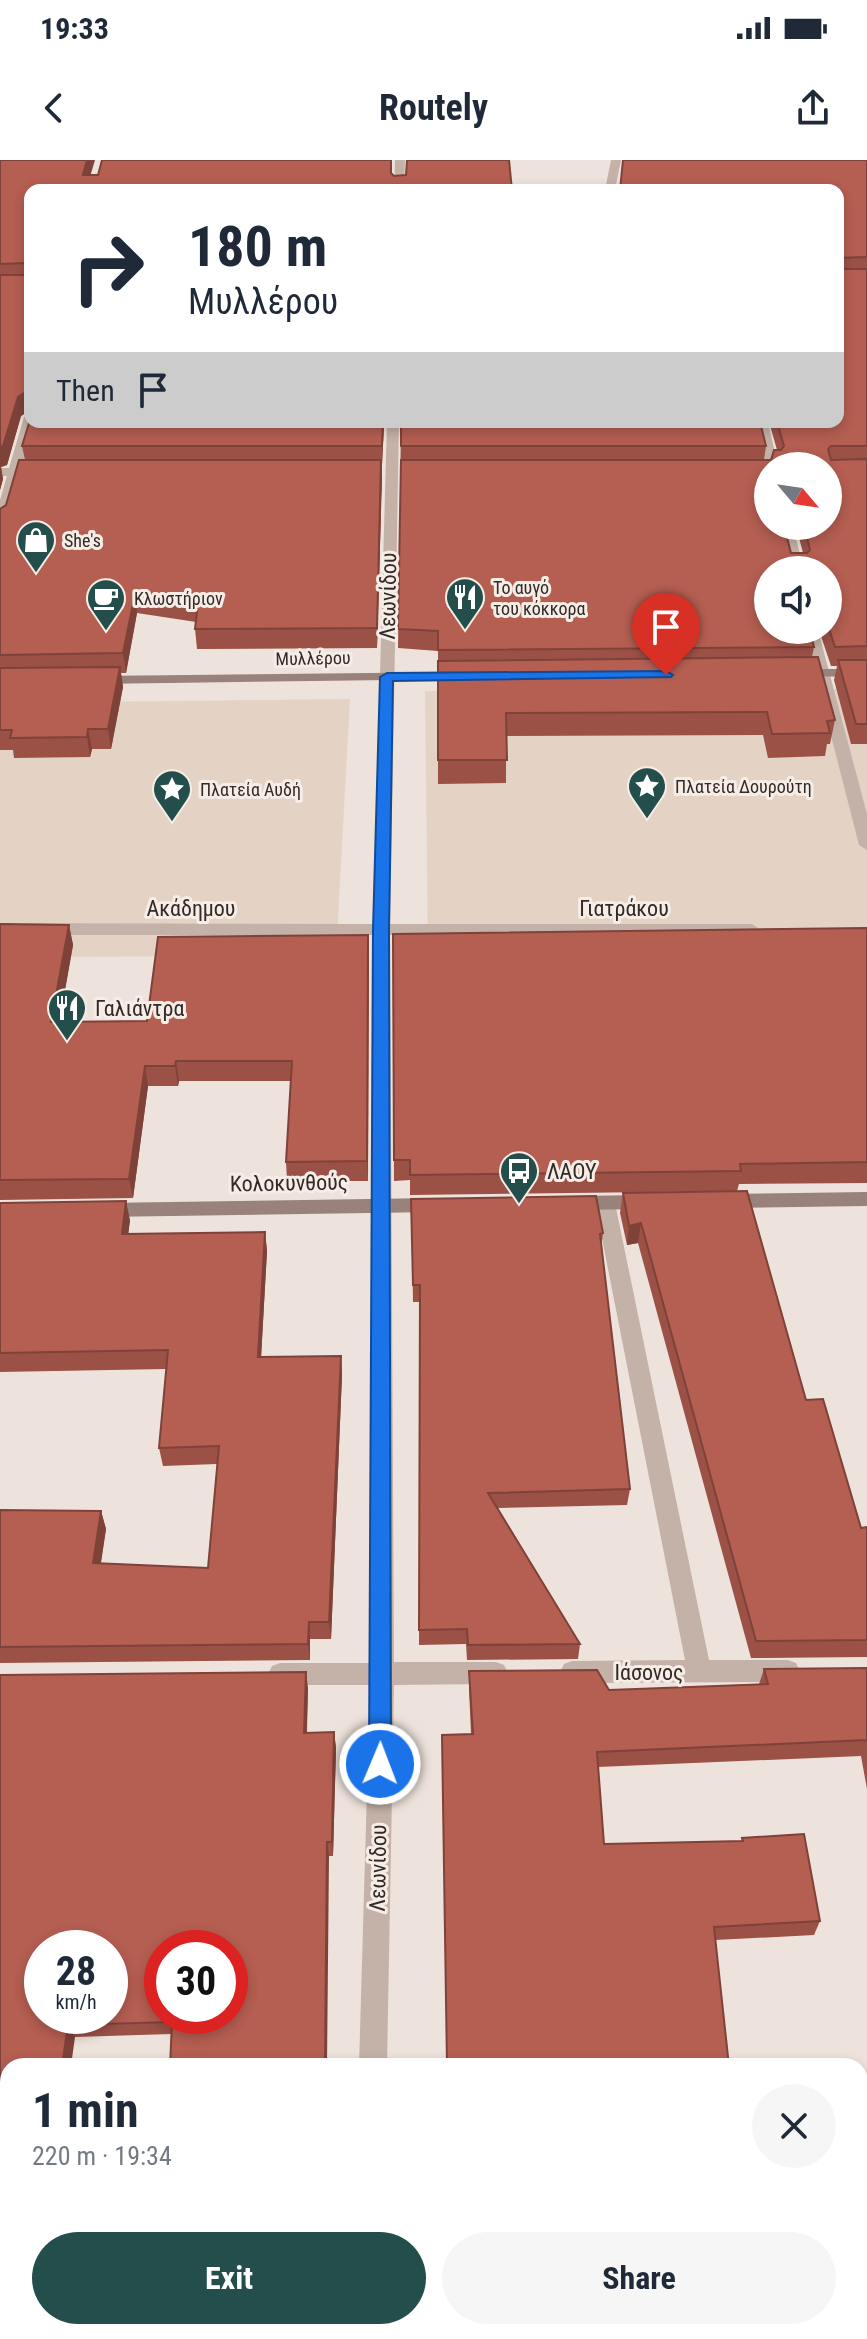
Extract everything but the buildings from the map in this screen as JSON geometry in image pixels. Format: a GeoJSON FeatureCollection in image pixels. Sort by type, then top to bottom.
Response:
{"type":"FeatureCollection","features":[{"type":"Feature","properties":{"kind":"street"},"geometry":{"type":"LineString","coordinates":[[399,184],[400,160]]}},
{"type":"Feature","properties":{"kind":"street"},"geometry":{"type":"LineString","coordinates":[[611,184],[616,160]]}},
{"type":"Feature","properties":{"kind":"street"},"geometry":{"type":"LineString","coordinates":[[0,524],[7,472],[25,428]]}},
{"type":"Feature","properties":{"kind":"street","name":"Λεωνίδου"},"geometry":{"type":"LineString","coordinates":[[373,2058],[382,1673],[381,930],[393,428]]}},
{"type":"Feature","properties":{"kind":"street"},"geometry":{"type":"LineString","coordinates":[[763,428],[769,452]]}},
{"type":"Feature","properties":{"kind":"street"},"geometry":{"type":"LineString","coordinates":[[375,470],[407,470]]}},
{"type":"Feature","properties":{"kind":"street"},"geometry":{"type":"LineString","coordinates":[[7,472],[48,472]]}},
{"type":"Feature","properties":{"kind":"street"},"geometry":{"type":"LineString","coordinates":[[814,644],[867,845]]}},
{"type":"Feature","properties":{"kind":"street"},"geometry":{"type":"LineString","coordinates":[[775,674],[867,673]]}},
{"type":"Feature","properties":{"kind":"street","name":"Μυλλέρου"},"geometry":{"type":"LineString","coordinates":[[77,680],[480,676]]}},
{"type":"Feature","properties":{"kind":"street","name":"Ακάδημου"},"geometry":{"type":"LineString","coordinates":[[0,929],[381,930]]}},
{"type":"Feature","properties":{"kind":"street","name":"Γιατράκου"},"geometry":{"type":"LineString","coordinates":[[381,930],[773,930]]}},
{"type":"Feature","properties":{"kind":"street"},"geometry":{"type":"LineString","coordinates":[[697,1202],[867,1199]]}},
{"type":"Feature","properties":{"kind":"street"},"geometry":{"type":"LineString","coordinates":[[549,1204],[667,1202]]}},
{"type":"Feature","properties":{"kind":"street"},"geometry":{"type":"LineString","coordinates":[[605,1203],[699,1671]]}},
{"type":"Feature","properties":{"kind":"street","name":"Κολοκυνθούς"},"geometry":{"type":"LineString","coordinates":[[80,1210],[459,1205]]}},
{"type":"Feature","properties":{"kind":"street","name":"Ιάσονος"},"geometry":{"type":"LineString","coordinates":[[556,1672],[806,1671]]}},
{"type":"Feature","properties":{"kind":"street"},"geometry":{"type":"LineString","coordinates":[[255,1674],[525,1672]]}},
{"type":"Feature","properties":{"kind":"shaded area","name":"Πλατεία Δουρούτη"},"geometry":{"type":"Polygon","coordinates":[[[867,689],[867,949],[428,954],[425,691],[867,689]]]}},
{"type":"Feature","properties":{"kind":"shaded area","name":"Πλατεία Αυδή"},"geometry":{"type":"Polygon","coordinates":[[[350,699],[336,955],[71,957],[0,944],[0,703],[350,699]]]}},
{"type":"Feature","properties":{"kind":"place","name":"She's"},"geometry":{"type":"Point","coordinates":[36,574]}},
{"type":"Feature","properties":{"kind":"place","name":"Το αυγό του κόκκορα"},"geometry":{"type":"Point","coordinates":[465,631]}},
{"type":"Feature","properties":{"kind":"place","name":"Κλωστήριον"},"geometry":{"type":"Point","coordinates":[106,632]}},
{"type":"Feature","properties":{"kind":"place","name":"Πλατεία Δουρούτη"},"geometry":{"type":"Point","coordinates":[647,820]}},
{"type":"Feature","properties":{"kind":"place","name":"Πλατεία Αυδή"},"geometry":{"type":"Point","coordinates":[172,823]}},
{"type":"Feature","properties":{"kind":"place","name":"Γαλιάντρα"},"geometry":{"type":"Point","coordinates":[67,1042]}},
{"type":"Feature","properties":{"kind":"place","name":"ΛΑΟΥ"},"geometry":{"type":"Point","coordinates":[519,1205]}},
{"type":"Feature","properties":{"kind":"route"},"geometry":{"type":"LineString","coordinates":[[380,1764],[381,930],[387,677],[666,675]]}}]}
